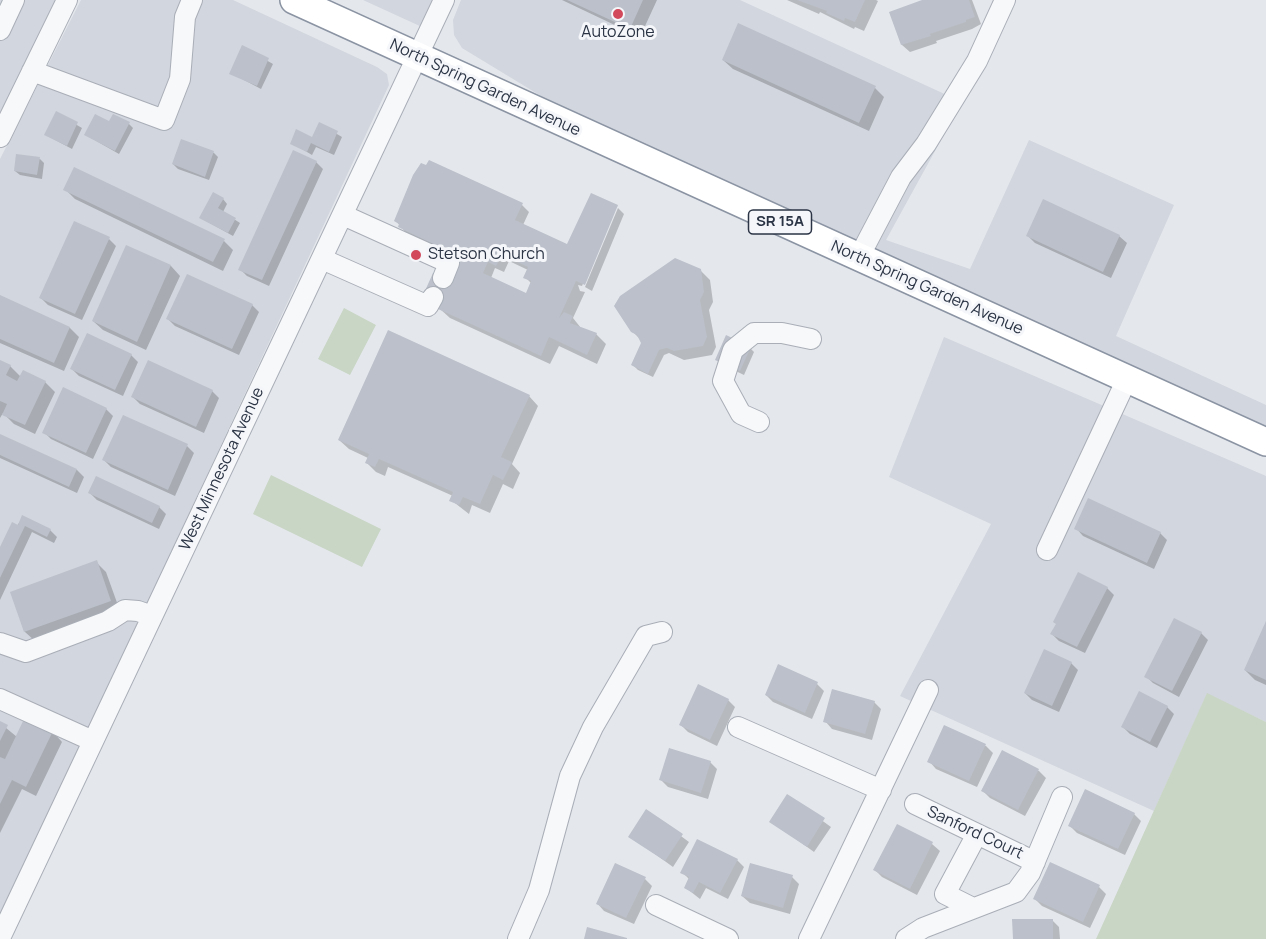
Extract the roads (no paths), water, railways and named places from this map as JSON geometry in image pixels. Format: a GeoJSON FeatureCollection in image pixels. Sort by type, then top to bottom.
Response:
{"type":"FeatureCollection","features":[{"type":"Feature","properties":{"kind":"highway","name":"North Spring Garden Avenue"},"geometry":{"type":"LineString","coordinates":[[294,0],[1266,442]]}},
{"type":"Feature","properties":{"kind":"street"},"geometry":{"type":"LineString","coordinates":[[0,30],[14,0]]}},
{"type":"Feature","properties":{"kind":"street"},"geometry":{"type":"LineString","coordinates":[[0,137],[67,0]]}},
{"type":"Feature","properties":{"kind":"street"},"geometry":{"type":"LineString","coordinates":[[32,71],[164,120],[180,79],[185,17],[192,0]]}},
{"type":"Feature","properties":{"kind":"street","name":"West Minnesota Avenue"},"geometry":{"type":"LineString","coordinates":[[0,938],[444,0]]}},
{"type":"Feature","properties":{"kind":"street"},"geometry":{"type":"LineString","coordinates":[[860,257],[901,177],[926,144],[977,62],[1005,0]]}},
{"type":"Feature","properties":{"kind":"street"},"geometry":{"type":"LineString","coordinates":[[343,215],[450,263],[443,278]]}},
{"type":"Feature","properties":{"kind":"street"},"geometry":{"type":"LineString","coordinates":[[322,259],[428,306],[434,297]]}},
{"type":"Feature","properties":{"kind":"street"},"geometry":{"type":"LineString","coordinates":[[759,422],[741,414],[723,381],[733,350],[754,333],[782,333],[811,339]]}},
{"type":"Feature","properties":{"kind":"street"},"geometry":{"type":"LineString","coordinates":[[1047,550],[1126,379]]}},
{"type":"Feature","properties":{"kind":"street"},"geometry":{"type":"LineString","coordinates":[[0,643],[26,652],[108,621],[125,610],[138,611],[152,616]]}},
{"type":"Feature","properties":{"kind":"street"},"geometry":{"type":"LineString","coordinates":[[518,939],[539,890],[570,776],[593,727],[646,636],[662,632]]}},
{"type":"Feature","properties":{"kind":"street"},"geometry":{"type":"LineString","coordinates":[[809,939],[928,690]]}},
{"type":"Feature","properties":{"kind":"street"},"geometry":{"type":"LineString","coordinates":[[0,699],[93,741]]}},
{"type":"Feature","properties":{"kind":"street"},"geometry":{"type":"LineString","coordinates":[[738,727],[881,790]]}},
{"type":"Feature","properties":{"kind":"street"},"geometry":{"type":"LineString","coordinates":[[906,939],[923,928],[1016,892],[1035,862],[1062,797]]}},
{"type":"Feature","properties":{"kind":"street","name":"Sanford Court"},"geometry":{"type":"LineString","coordinates":[[915,804],[1035,862]]}},
{"type":"Feature","properties":{"kind":"street"},"geometry":{"type":"LineString","coordinates":[[973,908],[945,894],[977,834]]}},
{"type":"Feature","properties":{"kind":"street"},"geometry":{"type":"LineString","coordinates":[[656,905],[728,939]]}},
{"type":"Feature","properties":{"kind":"place","name":"AutoZone"},"geometry":{"type":"Point","coordinates":[618,14]}},
{"type":"Feature","properties":{"kind":"place","name":"Stetson Church"},"geometry":{"type":"Point","coordinates":[416,255]}}]}
